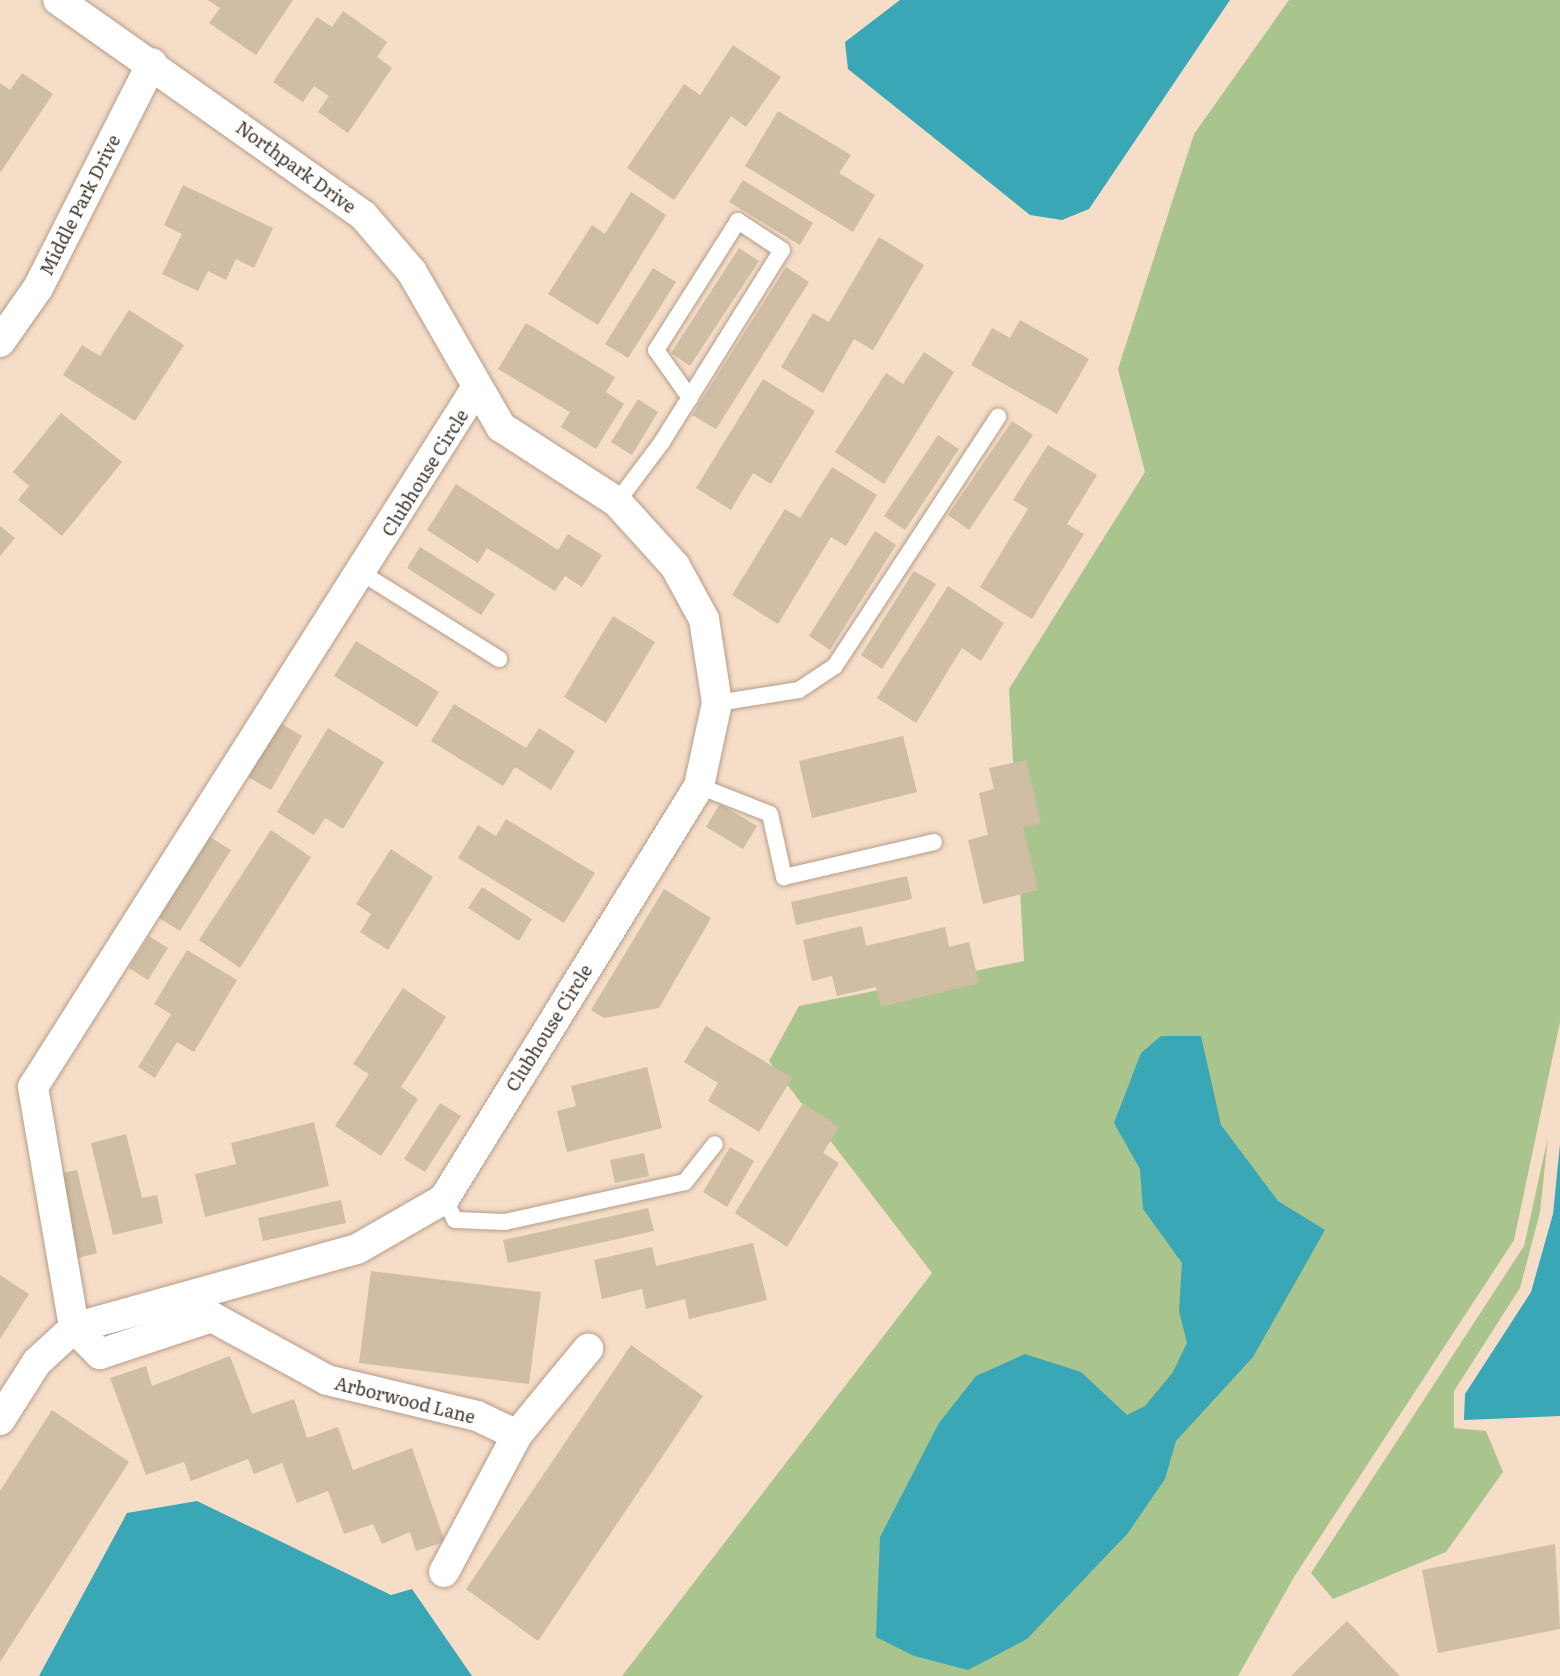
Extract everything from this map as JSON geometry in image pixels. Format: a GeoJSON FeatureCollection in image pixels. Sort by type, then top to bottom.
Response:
{"type":"FeatureCollection","features":[{"type":"Feature","properties":{"kind":"street","name":"Northpark Drive"},"geometry":{"type":"LineString","coordinates":[[58,0],[152,63],[363,215],[412,272],[475,390]]}},
{"type":"Feature","properties":{"kind":"street","name":"Middle Park Drive"},"geometry":{"type":"LineString","coordinates":[[0,342],[38,288],[152,63]]}},
{"type":"Feature","properties":{"kind":"street","name":"Clubhouse Circle"},"geometry":{"type":"LineString","coordinates":[[0,1420],[37,1362],[74,1328],[357,1249],[443,1199],[699,786],[717,703],[704,619],[675,566],[617,502],[500,427],[475,390],[362,573],[33,1087],[74,1328]]}},
{"type":"Feature","properties":{"kind":"street","name":"Arborwood Lane"},"geometry":{"type":"LineString","coordinates":[[74,1328],[88,1349],[111,1356],[212,1317],[327,1380],[477,1416],[517,1435]]}},
{"type":"Feature","properties":{"kind":"street"},"geometry":{"type":"LineString","coordinates":[[444,1572],[517,1435],[588,1349]]}},
{"type":"Feature","properties":{"kind":"lane"},"geometry":{"type":"LineString","coordinates":[[617,502],[690,398],[782,250],[738,221],[656,350],[690,398]]}},
{"type":"Feature","properties":{"kind":"lane"},"geometry":{"type":"LineString","coordinates":[[717,703],[799,690],[835,666],[998,417]]}},
{"type":"Feature","properties":{"kind":"lane"},"geometry":{"type":"LineString","coordinates":[[362,573],[499,659]]}},
{"type":"Feature","properties":{"kind":"lane"},"geometry":{"type":"LineString","coordinates":[[699,786],[770,814],[784,877],[934,842]]}},
{"type":"Feature","properties":{"kind":"lane"},"geometry":{"type":"LineString","coordinates":[[443,1199],[455,1220],[505,1222],[685,1182],[715,1144]]}},
{"type":"Feature","properties":{"kind":"green space"},"geometry":{"type":"Polygon","coordinates":[[[1289,0],[1560,0],[1560,1022],[1514,1240],[1294,1577],[1238,1676],[622,1676],[932,1273],[769,1061],[799,1006],[1024,961],[1009,689],[1145,472],[1118,369],[1194,134],[1289,0]]]}},
{"type":"Feature","properties":{"kind":"green space"},"geometry":{"type":"Polygon","coordinates":[[[1548,1137],[1540,1212],[1520,1288],[1454,1391],[1454,1428],[1486,1431],[1503,1472],[1446,1552],[1333,1599],[1311,1573],[1524,1246],[1548,1137]]]}},
{"type":"Feature","properties":{"kind":"water"},"geometry":{"type":"Polygon","coordinates":[[[900,0],[1230,0],[1089,209],[1062,220],[1030,215],[848,69],[845,42],[900,0]]]}},
{"type":"Feature","properties":{"kind":"water"},"geometry":{"type":"Polygon","coordinates":[[[1161,1036],[1201,1036],[1221,1125],[1278,1201],[1325,1230],[1253,1357],[1176,1441],[1165,1479],[1128,1533],[1027,1639],[968,1670],[914,1656],[876,1637],[880,1537],[939,1423],[976,1376],[1025,1354],[1081,1372],[1127,1415],[1145,1406],[1173,1372],[1187,1343],[1179,1311],[1182,1263],[1143,1209],[1140,1169],[1114,1123],[1141,1053],[1161,1036]]]}},
{"type":"Feature","properties":{"kind":"water"},"geometry":{"type":"Polygon","coordinates":[[[1560,1144],[1560,1416],[1464,1420],[1465,1394],[1531,1292],[1553,1214],[1560,1144]]]}},
{"type":"Feature","properties":{"kind":"water"},"geometry":{"type":"Polygon","coordinates":[[[197,1501],[391,1595],[412,1589],[472,1676],[39,1676],[127,1513],[197,1501]]]}},
{"type":"Feature","properties":{"kind":"building"},"geometry":{"type":"Polygon","coordinates":[[[208,0],[293,0],[256,55],[209,23],[220,8],[208,0]]]}},
{"type":"Feature","properties":{"kind":"building"},"geometry":{"type":"Polygon","coordinates":[[[343,11],[387,42],[377,57],[392,68],[348,133],[318,112],[329,96],[314,86],[303,102],[273,82],[317,17],[332,27],[343,11]]]}},
{"type":"Feature","properties":{"kind":"building"},"geometry":{"type":"Polygon","coordinates":[[[733,45],[781,77],[746,127],[731,116],[674,200],[627,168],[684,84],[700,95],[733,45]]]}},
{"type":"Feature","properties":{"kind":"building"},"geometry":{"type":"Polygon","coordinates":[[[22,73],[53,94],[0,173],[0,83],[10,90],[22,73]]]}},
{"type":"Feature","properties":{"kind":"building"},"geometry":{"type":"Polygon","coordinates":[[[778,111],[851,155],[839,173],[875,195],[853,232],[745,166],[778,111]]]}},
{"type":"Feature","properties":{"kind":"building"},"geometry":{"type":"Polygon","coordinates":[[[743,180],[813,223],[800,245],[729,202],[743,180]]]}},
{"type":"Feature","properties":{"kind":"building"},"geometry":{"type":"Polygon","coordinates":[[[183,185],[273,228],[254,268],[236,259],[226,280],[208,271],[198,291],[162,274],[182,234],[164,225],[183,185]]]}},
{"type":"Feature","properties":{"kind":"building"},"geometry":{"type":"Polygon","coordinates":[[[631,192],[666,215],[598,325],[548,294],[592,225],[605,234],[631,192]]]}},
{"type":"Feature","properties":{"kind":"building"},"geometry":{"type":"Polygon","coordinates":[[[879,237],[924,265],[873,350],[854,339],[823,393],[781,367],[813,313],[829,322],[879,237]]]}},
{"type":"Feature","properties":{"kind":"building"},"geometry":{"type":"Polygon","coordinates":[[[739,248],[759,261],[690,366],[671,353],[739,248]]]}},
{"type":"Feature","properties":{"kind":"building"},"geometry":{"type":"Polygon","coordinates":[[[786,267],[809,282],[716,429],[692,415],[786,267]]]}},
{"type":"Feature","properties":{"kind":"building"},"geometry":{"type":"Polygon","coordinates":[[[653,268],[676,282],[628,358],[605,344],[653,268]]]}},
{"type":"Feature","properties":{"kind":"building"},"geometry":{"type":"Polygon","coordinates":[[[129,310],[184,345],[135,421],[63,375],[82,345],[100,356],[129,310]]]}},
{"type":"Feature","properties":{"kind":"building"},"geometry":{"type":"Polygon","coordinates":[[[1020,320],[1089,359],[1057,414],[971,365],[992,328],[1010,338],[1020,320]]]}},
{"type":"Feature","properties":{"kind":"building"},"geometry":{"type":"Polygon","coordinates":[[[526,323],[615,377],[606,392],[624,404],[596,449],[561,427],[570,412],[498,369],[526,323]]]}},
{"type":"Feature","properties":{"kind":"building"},"geometry":{"type":"Polygon","coordinates":[[[924,352],[954,372],[884,484],[835,452],[886,373],[903,384],[924,352]]]}},
{"type":"Feature","properties":{"kind":"building"},"geometry":{"type":"Polygon","coordinates":[[[763,379],[815,411],[771,484],[753,473],[731,510],[696,488],[763,379]]]}},
{"type":"Feature","properties":{"kind":"building"},"geometry":{"type":"Polygon","coordinates":[[[638,399],[658,412],[632,455],[611,442],[638,399]]]}},
{"type":"Feature","properties":{"kind":"building"},"geometry":{"type":"Polygon","coordinates":[[[61,413],[122,462],[62,536],[18,500],[29,486],[13,472],[61,413]]]}},
{"type":"Feature","properties":{"kind":"building"},"geometry":{"type":"Polygon","coordinates":[[[1012,421],[1033,435],[969,530],[948,515],[1012,421]]]}},
{"type":"Feature","properties":{"kind":"building"},"geometry":{"type":"Polygon","coordinates":[[[938,435],[959,449],[905,530],[884,516],[938,435]]]}},
{"type":"Feature","properties":{"kind":"building"},"geometry":{"type":"Polygon","coordinates":[[[1048,445],[1097,475],[1067,524],[1084,534],[1032,619],[980,587],[1028,509],[1013,500],[1048,445]]]}},
{"type":"Feature","properties":{"kind":"building"},"geometry":{"type":"Polygon","coordinates":[[[832,467],[877,495],[846,546],[831,537],[778,624],[732,595],[785,509],[800,518],[832,467]]]}},
{"type":"Feature","properties":{"kind":"building"},"geometry":{"type":"Polygon","coordinates":[[[456,484],[558,550],[568,534],[602,555],[582,587],[565,576],[555,591],[487,548],[478,563],[427,530],[456,484]]]}},
{"type":"Feature","properties":{"kind":"building"},"geometry":{"type":"Polygon","coordinates":[[[0,526],[15,538],[0,556],[0,526]]]}},
{"type":"Feature","properties":{"kind":"building"},"geometry":{"type":"Polygon","coordinates":[[[875,531],[896,545],[830,650],[809,636],[875,531]]]}},
{"type":"Feature","properties":{"kind":"building"},"geometry":{"type":"Polygon","coordinates":[[[420,547],[495,594],[481,615],[407,568],[420,547]]]}},
{"type":"Feature","properties":{"kind":"building"},"geometry":{"type":"Polygon","coordinates":[[[914,571],[936,584],[882,669],[861,655],[914,571]]]}},
{"type":"Feature","properties":{"kind":"building"},"geometry":{"type":"Polygon","coordinates":[[[948,586],[1004,623],[981,661],[962,648],[916,723],[877,698],[948,586]]]}},
{"type":"Feature","properties":{"kind":"building"},"geometry":{"type":"Polygon","coordinates":[[[613,616],[655,642],[606,723],[564,697],[613,616]]]}},
{"type":"Feature","properties":{"kind":"building"},"geometry":{"type":"Polygon","coordinates":[[[356,641],[439,692],[417,727],[334,676],[356,641]]]}},
{"type":"Feature","properties":{"kind":"building"},"geometry":{"type":"Polygon","coordinates":[[[454,704],[526,748],[539,728],[575,751],[551,790],[515,767],[503,786],[431,741],[454,704]]]}},
{"type":"Feature","properties":{"kind":"building"},"geometry":{"type":"Polygon","coordinates":[[[279,722],[302,736],[271,790],[248,777],[279,722]]]}},
{"type":"Feature","properties":{"kind":"building"},"geometry":{"type":"Polygon","coordinates":[[[328,728],[384,762],[343,829],[325,818],[314,835],[277,812],[328,728]]]}},
{"type":"Feature","properties":{"kind":"building"},"geometry":{"type":"Polygon","coordinates":[[[903,736],[917,792],[812,818],[799,761],[903,736]]]}},
{"type":"Feature","properties":{"kind":"building"},"geometry":{"type":"Polygon","coordinates":[[[1026,760],[1041,823],[1023,827],[1038,890],[983,904],[968,840],[988,835],[979,793],[994,789],[989,768],[1026,760]]]}},
{"type":"Feature","properties":{"kind":"building"},"geometry":{"type":"Polygon","coordinates":[[[720,804],[757,826],[743,849],[706,827],[720,804]]]}},
{"type":"Feature","properties":{"kind":"building"},"geometry":{"type":"Polygon","coordinates":[[[506,819],[595,873],[564,923],[458,858],[478,825],[496,836],[506,819]]]}},
{"type":"Feature","properties":{"kind":"building"},"geometry":{"type":"Polygon","coordinates":[[[271,830],[311,857],[240,968],[199,940],[271,830]]]}},
{"type":"Feature","properties":{"kind":"building"},"geometry":{"type":"Polygon","coordinates":[[[210,837],[231,850],[180,931],[159,918],[210,837]]]}},
{"type":"Feature","properties":{"kind":"building"},"geometry":{"type":"Polygon","coordinates":[[[391,849],[433,877],[388,950],[360,932],[371,914],[356,904],[391,849]]]}},
{"type":"Feature","properties":{"kind":"building"},"geometry":{"type":"Polygon","coordinates":[[[907,876],[912,899],[796,925],[791,902],[907,876]]]}},
{"type":"Feature","properties":{"kind":"building"},"geometry":{"type":"Polygon","coordinates":[[[482,887],[532,919],[519,941],[468,908],[482,887]]]}},
{"type":"Feature","properties":{"kind":"building"},"geometry":{"type":"Polygon","coordinates":[[[664,889],[711,918],[659,1008],[604,1018],[591,1010],[664,889]]]}},
{"type":"Feature","properties":{"kind":"building"},"geometry":{"type":"Polygon","coordinates":[[[862,926],[866,946],[945,927],[949,947],[969,942],[979,983],[881,1007],[876,987],[837,996],[832,976],[812,981],[803,940],[862,926]]]}},
{"type":"Feature","properties":{"kind":"building"},"geometry":{"type":"Polygon","coordinates":[[[149,936],[168,948],[148,980],[129,968],[149,936]]]}},
{"type":"Feature","properties":{"kind":"building"},"geometry":{"type":"Polygon","coordinates":[[[187,950],[237,980],[194,1052],[177,1042],[155,1078],[138,1067],[171,1014],[154,1004],[187,950]]]}},
{"type":"Feature","properties":{"kind":"building"},"geometry":{"type":"Polygon","coordinates":[[[403,988],[446,1017],[401,1087],[418,1099],[381,1156],[335,1126],[369,1074],[353,1064],[403,988]]]}},
{"type":"Feature","properties":{"kind":"building"},"geometry":{"type":"Polygon","coordinates":[[[706,1026],[792,1078],[759,1132],[708,1101],[718,1083],[684,1062],[706,1026]]]}},
{"type":"Feature","properties":{"kind":"building"},"geometry":{"type":"Polygon","coordinates":[[[647,1067],[662,1128],[567,1152],[557,1111],[576,1106],[571,1086],[647,1067]]]}},
{"type":"Feature","properties":{"kind":"building"},"geometry":{"type":"Polygon","coordinates":[[[440,1103],[461,1116],[425,1172],[404,1159],[440,1103]]]}},
{"type":"Feature","properties":{"kind":"building"},"geometry":{"type":"Polygon","coordinates":[[[803,1103],[839,1127],[823,1153],[839,1163],[787,1247],[735,1213],[803,1103]]]}},
{"type":"Feature","properties":{"kind":"building"},"geometry":{"type":"Polygon","coordinates":[[[314,1122],[329,1186],[205,1217],[195,1174],[236,1164],[231,1143],[314,1122]]]}},
{"type":"Feature","properties":{"kind":"building"},"geometry":{"type":"Polygon","coordinates":[[[126,1134],[142,1198],[157,1195],[163,1223],[113,1235],[91,1143],[126,1134]]]}},
{"type":"Feature","properties":{"kind":"building"},"geometry":{"type":"Polygon","coordinates":[[[730,1147],[754,1161],[727,1207],[703,1192],[730,1147]]]}},
{"type":"Feature","properties":{"kind":"building"},"geometry":{"type":"Polygon","coordinates":[[[644,1153],[649,1176],[615,1183],[610,1160],[644,1153]]]}},
{"type":"Feature","properties":{"kind":"building"},"geometry":{"type":"Polygon","coordinates":[[[77,1170],[97,1253],[74,1259],[53,1175],[77,1170]]]}},
{"type":"Feature","properties":{"kind":"building"},"geometry":{"type":"Polygon","coordinates":[[[341,1200],[346,1223],[263,1241],[258,1218],[341,1200]]]}},
{"type":"Feature","properties":{"kind":"building"},"geometry":{"type":"Polygon","coordinates":[[[648,1208],[654,1231],[508,1263],[503,1240],[648,1208]]]}},
{"type":"Feature","properties":{"kind":"building"},"geometry":{"type":"Polygon","coordinates":[[[753,1243],[767,1300],[689,1319],[685,1299],[646,1309],[642,1289],[602,1299],[594,1260],[652,1247],[656,1266],[753,1243]]]}},
{"type":"Feature","properties":{"kind":"building"},"geometry":{"type":"Polygon","coordinates":[[[371,1271],[541,1292],[529,1384],[359,1363],[371,1271]]]}},
{"type":"Feature","properties":{"kind":"building"},"geometry":{"type":"Polygon","coordinates":[[[0,1275],[29,1294],[0,1339],[0,1275]]]}},
{"type":"Feature","properties":{"kind":"building"},"geometry":{"type":"Polygon","coordinates":[[[631,1345],[703,1396],[538,1641],[466,1589],[631,1345]]]}},
{"type":"Feature","properties":{"kind":"building"},"geometry":{"type":"Polygon","coordinates":[[[230,1356],[252,1414],[294,1399],[307,1438],[338,1427],[353,1470],[412,1448],[445,1542],[416,1551],[410,1532],[382,1544],[373,1524],[344,1534],[328,1491],[297,1503],[282,1463],[254,1474],[248,1459],[191,1481],[184,1462],[146,1475],[110,1378],[146,1366],[152,1386],[230,1356]]]}},
{"type":"Feature","properties":{"kind":"building"},"geometry":{"type":"Polygon","coordinates":[[[52,1410],[129,1462],[0,1662],[0,1491],[52,1410]]]}},
{"type":"Feature","properties":{"kind":"building"},"geometry":{"type":"Polygon","coordinates":[[[1555,1544],[1560,1629],[1438,1653],[1422,1570],[1555,1544]]]}},
{"type":"Feature","properties":{"kind":"building"},"geometry":{"type":"Polygon","coordinates":[[[1347,1621],[1400,1676],[1291,1676],[1315,1652],[1347,1621]]]}}]}
